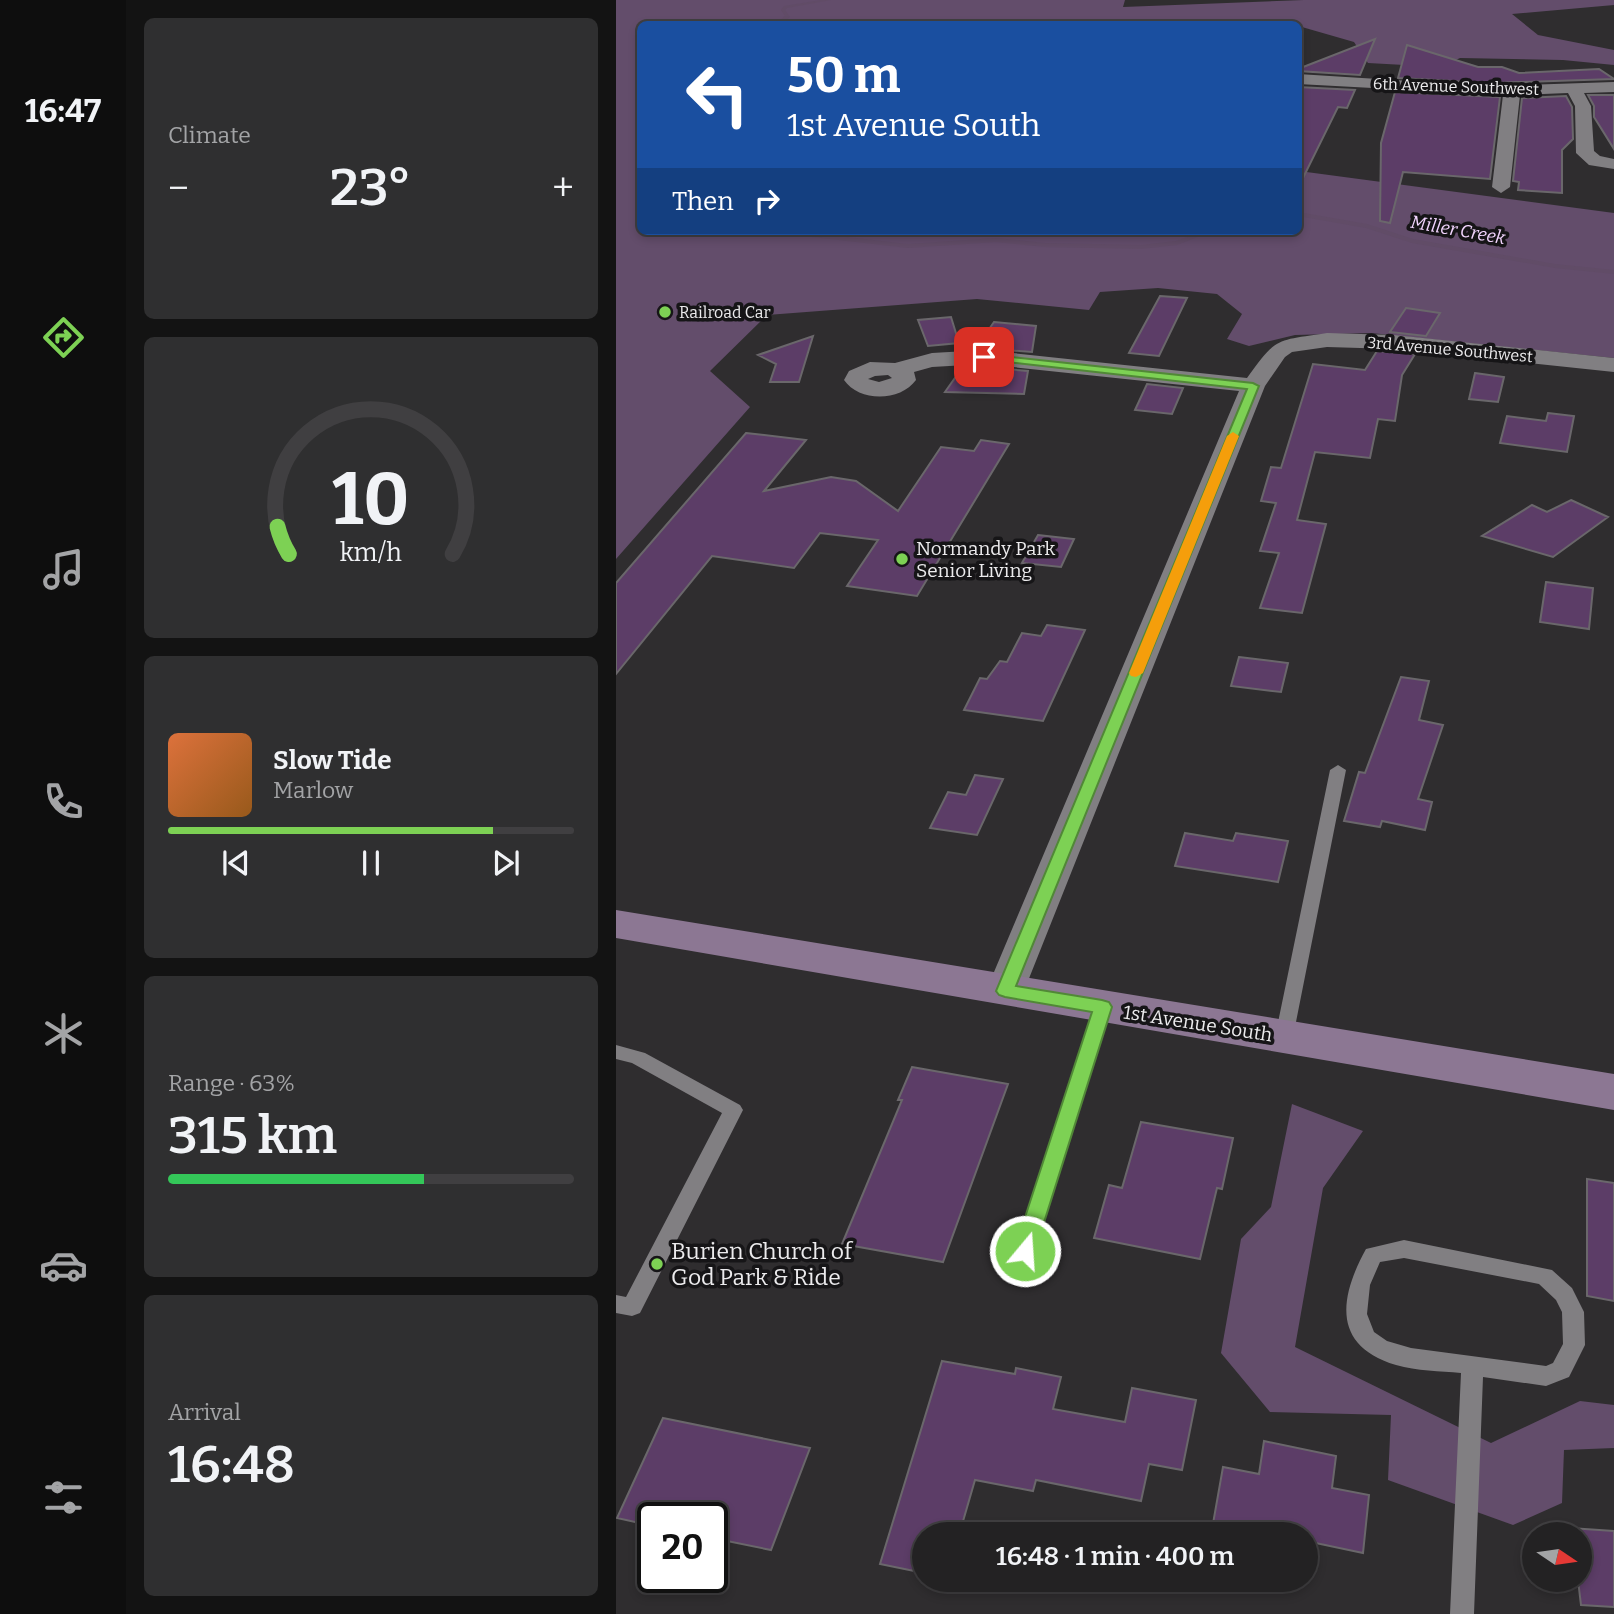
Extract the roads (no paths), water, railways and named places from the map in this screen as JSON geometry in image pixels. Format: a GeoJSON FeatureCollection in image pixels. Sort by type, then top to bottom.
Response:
{"type":"FeatureCollection","features":[{"type":"Feature","properties":{"kind":"main road","name":"1st Avenue South"},"geometry":{"type":"LineString","coordinates":[[616,924],[1614,1092]]}},
{"type":"Feature","properties":{"kind":"street","name":"6th Avenue Southwest"},"geometry":{"type":"LineString","coordinates":[[1302,79],[1512,92],[1614,87]]}},
{"type":"Feature","properties":{"kind":"street"},"geometry":{"type":"LineString","coordinates":[[1574,89],[1583,106],[1585,153],[1595,161],[1614,164]]}},
{"type":"Feature","properties":{"kind":"street"},"geometry":{"type":"LineString","coordinates":[[1500,187],[1512,92]]}},
{"type":"Feature","properties":{"kind":"street","name":"3rd Avenue Southwest"},"geometry":{"type":"LineString","coordinates":[[1253,386],[1278,352],[1286,346],[1327,340],[1394,342],[1614,365]]}},
{"type":"Feature","properties":{"kind":"street"},"geometry":{"type":"LineString","coordinates":[[897,369],[932,360],[984,357],[1253,386],[1005,991]]}},
{"type":"Feature","properties":{"kind":"lane"},"geometry":{"type":"LineString","coordinates":[[1283,1037],[1338,770]]}},
{"type":"Feature","properties":{"kind":"lane"},"geometry":{"type":"LineString","coordinates":[[1025,1251],[1102,1007]]}},
{"type":"Feature","properties":{"kind":"lane"},"geometry":{"type":"LineString","coordinates":[[616,1052],[638,1058],[733,1110],[632,1307],[616,1304]]}},
{"type":"Feature","properties":{"kind":"lane"},"geometry":{"type":"LineString","coordinates":[[1404,1249],[1545,1276],[1564,1294],[1573,1312],[1574,1345],[1561,1370],[1546,1376],[1472,1366],[1395,1354],[1370,1340],[1356,1320],[1353,1307],[1364,1270],[1373,1255],[1404,1249]]}},
{"type":"Feature","properties":{"kind":"lane"},"geometry":{"type":"LineString","coordinates":[[1462,1614],[1472,1366]]}},
{"type":"Feature","properties":{"kind":"waterway","name":"Miller Creek"},"geometry":{"type":"LineString","coordinates":[[782,21],[788,16],[783,10],[786,7],[829,0]]}},
{"type":"Feature","properties":{"kind":"waterway","name":"Miller Creek"},"geometry":{"type":"LineString","coordinates":[[1302,215],[1367,226],[1412,241],[1555,266],[1614,272]]}},
{"type":"Feature","properties":{"kind":"waterway","name":"Miller Creek"},"geometry":{"type":"LineString","coordinates":[[813,235],[908,246],[996,240],[1045,245],[1141,247],[1177,243],[1199,235]]}},
{"type":"Feature","properties":{"kind":"place","name":"Railroad Car"},"geometry":{"type":"Point","coordinates":[665,312]}},
{"type":"Feature","properties":{"kind":"place","name":"Normandy Park Senior Living"},"geometry":{"type":"Point","coordinates":[902,559]}},
{"type":"Feature","properties":{"kind":"place","name":"Burien Church of God Park & Ride"},"geometry":{"type":"Point","coordinates":[657,1264]}}]}
